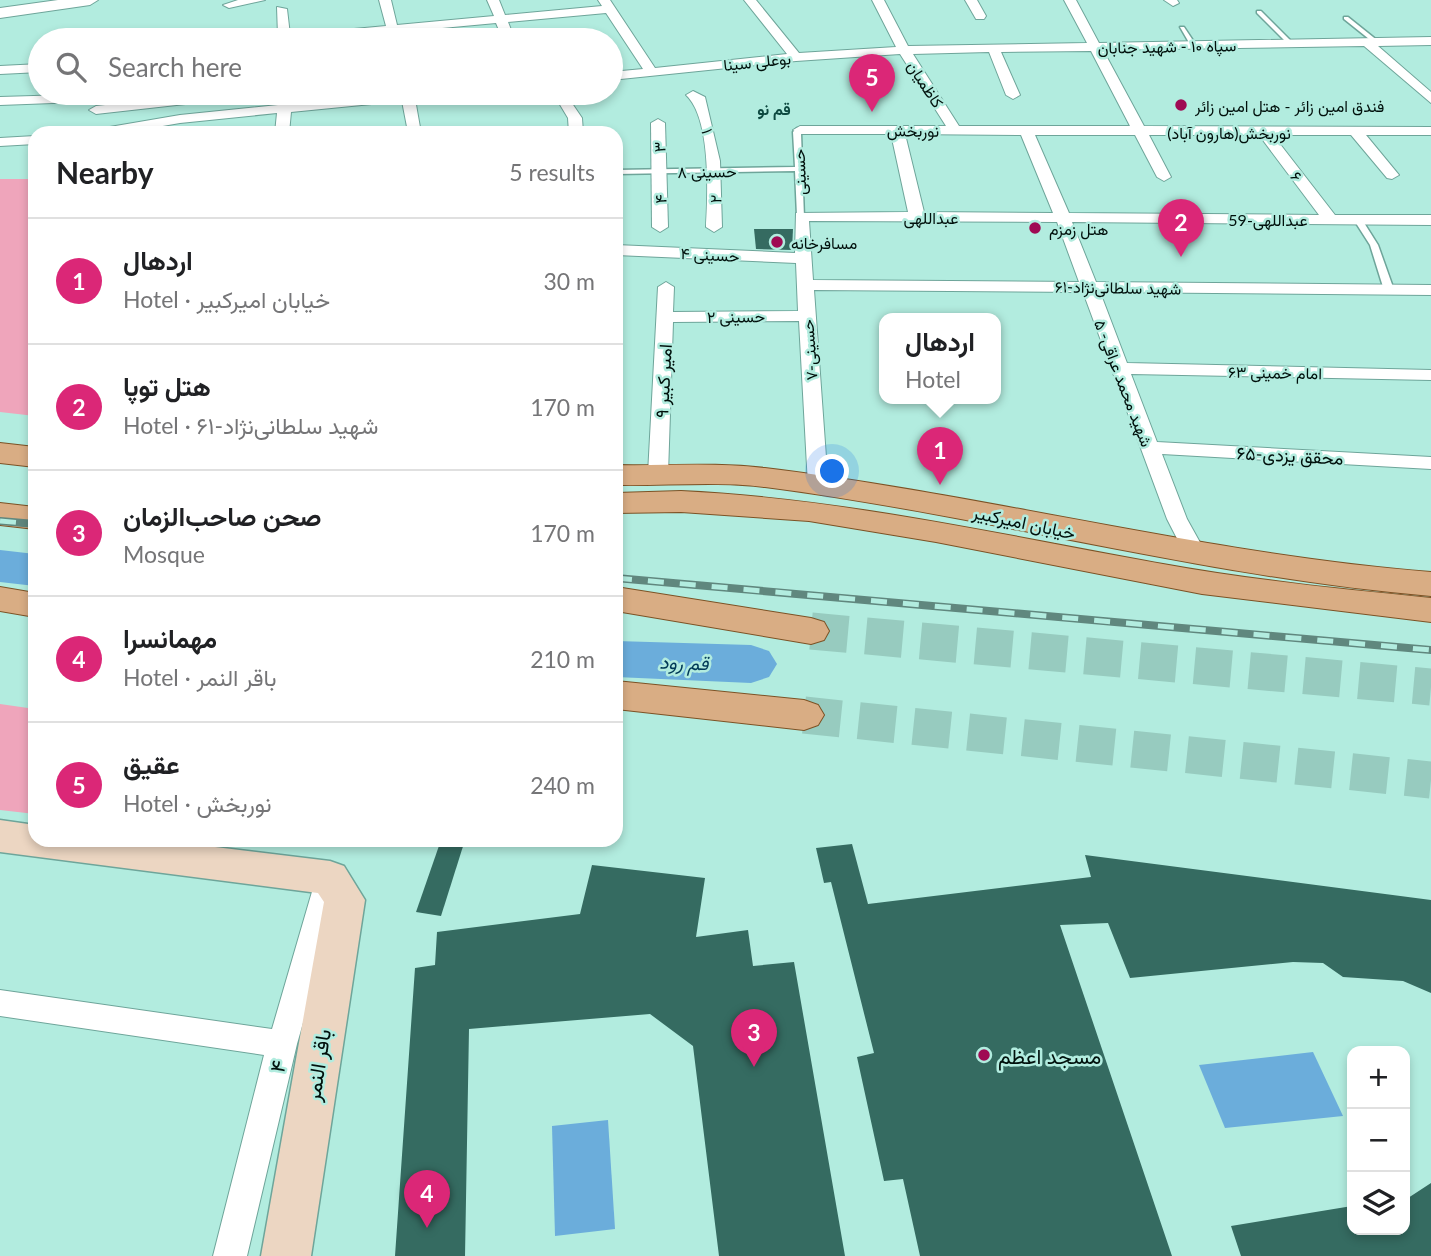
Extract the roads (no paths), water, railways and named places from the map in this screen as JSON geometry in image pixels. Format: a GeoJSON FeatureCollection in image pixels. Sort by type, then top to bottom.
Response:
{"type":"FeatureCollection","features":[{"type":"Feature","properties":{"kind":"main road"},"geometry":{"type":"LineString","coordinates":[[0,453],[28,456]]}},
{"type":"Feature","properties":{"kind":"main road","name":"خیابان امیرکبیر"},"geometry":{"type":"LineString","coordinates":[[623,475],[726,474],[818,485],[979,512],[1196,555],[1357,578],[1431,584]]}},
{"type":"Feature","properties":{"kind":"main road"},"geometry":{"type":"LineString","coordinates":[[0,477],[28,479]]}},
{"type":"Feature","properties":{"kind":"main road","name":"خیابان امیرکبیر"},"geometry":{"type":"LineString","coordinates":[[623,503],[722,503],[815,510],[907,525],[1145,573],[1292,596],[1431,610]]}},
{"type":"Feature","properties":{"kind":"main road"},"geometry":{"type":"LineString","coordinates":[[0,514],[28,517]]}},
{"type":"Feature","properties":{"kind":"main road"},"geometry":{"type":"LineString","coordinates":[[0,600],[28,604]]}},
{"type":"Feature","properties":{"kind":"main road"},"geometry":{"type":"LineString","coordinates":[[623,600],[811,631]]}},
{"type":"Feature","properties":{"kind":"main road"},"geometry":{"type":"LineString","coordinates":[[623,696],[804,715]]}},
{"type":"Feature","properties":{"kind":"main road"},"geometry":{"type":"LineString","coordinates":[[0,836],[28,840]]}},
{"type":"Feature","properties":{"kind":"main road"},"geometry":{"type":"LineString","coordinates":[[86,847],[330,878]]}},
{"type":"Feature","properties":{"kind":"main road","name":"باقر النمر"},"geometry":{"type":"LineString","coordinates":[[286,1256],[345,900],[330,878]]}},
{"type":"Feature","properties":{"kind":"street"},"geometry":{"type":"LineString","coordinates":[[0,13],[90,0]]}},
{"type":"Feature","properties":{"kind":"street"},"geometry":{"type":"LineString","coordinates":[[229,5],[260,0]]}},
{"type":"Feature","properties":{"kind":"street"},"geometry":{"type":"LineString","coordinates":[[385,0],[392,28]]}},
{"type":"Feature","properties":{"kind":"street"},"geometry":{"type":"LineString","coordinates":[[493,0],[505,28]]}},
{"type":"Feature","properties":{"kind":"street"},"geometry":{"type":"LineString","coordinates":[[750,0],[796,57]]}},
{"type":"Feature","properties":{"kind":"street","name":"کاظمیان"},"geometry":{"type":"LineString","coordinates":[[878,0],[904,50],[955,130]]}},
{"type":"Feature","properties":{"kind":"street"},"geometry":{"type":"LineString","coordinates":[[971,0],[980,16]]}},
{"type":"Feature","properties":{"kind":"street"},"geometry":{"type":"LineString","coordinates":[[1070,0],[1164,177]]}},
{"type":"Feature","properties":{"kind":"street"},"geometry":{"type":"LineString","coordinates":[[437,28],[607,5],[622,28]]}},
{"type":"Feature","properties":{"kind":"street"},"geometry":{"type":"LineString","coordinates":[[281,9],[283,28]]}},
{"type":"Feature","properties":{"kind":"street"},"geometry":{"type":"LineString","coordinates":[[623,29],[651,72]]}},
{"type":"Feature","properties":{"kind":"street","name":"سپاه ۱۰ - شهید جنابان"},"geometry":{"type":"LineString","coordinates":[[904,50],[951,55],[994,49],[1431,41]]}},
{"type":"Feature","properties":{"kind":"street"},"geometry":{"type":"LineString","coordinates":[[1371,42],[1431,99]]}},
{"type":"Feature","properties":{"kind":"street"},"geometry":{"type":"LineString","coordinates":[[994,49],[1013,96]]}},
{"type":"Feature","properties":{"kind":"street","name":"بوعلی سینا"},"geometry":{"type":"LineString","coordinates":[[623,75],[796,57],[904,50]]}},
{"type":"Feature","properties":{"kind":"street"},"geometry":{"type":"LineString","coordinates":[[0,70],[28,69]]}},
{"type":"Feature","properties":{"kind":"street","name":"۱"},"geometry":{"type":"LineString","coordinates":[[693,95],[698,97],[704,114],[717,170]]}},
{"type":"Feature","properties":{"kind":"street"},"geometry":{"type":"LineString","coordinates":[[0,101],[28,101]]}},
{"type":"Feature","properties":{"kind":"street"},"geometry":{"type":"LineString","coordinates":[[91,126],[98,105]]}},
{"type":"Feature","properties":{"kind":"street"},"geometry":{"type":"LineString","coordinates":[[283,126],[286,105]]}},
{"type":"Feature","properties":{"kind":"street"},"geometry":{"type":"LineString","coordinates":[[167,126],[318,105]]}},
{"type":"Feature","properties":{"kind":"street"},"geometry":{"type":"LineString","coordinates":[[409,105],[414,126]]}},
{"type":"Feature","properties":{"kind":"street"},"geometry":{"type":"LineString","coordinates":[[567,105],[575,118],[576,126]]}},
{"type":"Feature","properties":{"kind":"street","name":"۳"},"geometry":{"type":"LineString","coordinates":[[658,123],[659,172]]}},
{"type":"Feature","properties":{"kind":"street","name":"نوربخش"},"geometry":{"type":"LineString","coordinates":[[800,130],[1026,131]]}},
{"type":"Feature","properties":{"kind":"street"},"geometry":{"type":"LineString","coordinates":[[897,130],[916,216]]}},
{"type":"Feature","properties":{"kind":"street","name":"نوربخش(هارون آباد)"},"geometry":{"type":"LineString","coordinates":[[1026,131],[1431,131]]}},
{"type":"Feature","properties":{"kind":"street","name":"شهید محمد عراقی- ۵"},"geometry":{"type":"LineString","coordinates":[[1026,131],[1062,217],[1177,519],[1196,555]]}},
{"type":"Feature","properties":{"kind":"street"},"geometry":{"type":"LineString","coordinates":[[1355,131],[1392,175]]}},
{"type":"Feature","properties":{"kind":"street","name":"۶"},"geometry":{"type":"LineString","coordinates":[[1264,132],[1331,219]]}},
{"type":"Feature","properties":{"kind":"street"},"geometry":{"type":"LineString","coordinates":[[0,142],[28,140]]}},
{"type":"Feature","properties":{"kind":"street","name":"۲"},"geometry":{"type":"LineString","coordinates":[[714,227],[717,170]]}},
{"type":"Feature","properties":{"kind":"street","name":"۴"},"geometry":{"type":"LineString","coordinates":[[659,172],[660,227]]}},
{"type":"Feature","properties":{"kind":"street","name":"عبداللهی"},"geometry":{"type":"LineString","coordinates":[[800,216],[1062,217]]}},
{"type":"Feature","properties":{"kind":"street","name":"حسینی-۷"},"geometry":{"type":"LineString","coordinates":[[800,216],[818,485]]}},
{"type":"Feature","properties":{"kind":"street","name":"عبداللهی-59"},"geometry":{"type":"LineString","coordinates":[[1062,217],[1431,220]]}},
{"type":"Feature","properties":{"kind":"street","name":"حسینی ۴"},"geometry":{"type":"LineString","coordinates":[[623,250],[803,258]]}},
{"type":"Feature","properties":{"kind":"street","name":"شهید سلطانی‌نژاد-۶۱"},"geometry":{"type":"LineString","coordinates":[[805,285],[1431,290]]}},
{"type":"Feature","properties":{"kind":"street","name":"امیر کبیر ۹"},"geometry":{"type":"LineString","coordinates":[[658,474],[666,287]]}},
{"type":"Feature","properties":{"kind":"street","name":"حسینی ۲"},"geometry":{"type":"LineString","coordinates":[[666,317],[807,316]]}},
{"type":"Feature","properties":{"kind":"street","name":"امام خمینی ۶۳"},"geometry":{"type":"LineString","coordinates":[[1119,368],[1431,375]]}},
{"type":"Feature","properties":{"kind":"street","name":"محقق یزدی-۶۵"},"geometry":{"type":"LineString","coordinates":[[1150,447],[1431,463]]}},
{"type":"Feature","properties":{"kind":"street","name":"۴"},"geometry":{"type":"LineString","coordinates":[[230,1256],[282,1044],[330,878]]}},
{"type":"Feature","properties":{"kind":"street"},"geometry":{"type":"LineString","coordinates":[[0,1003],[282,1044]]}},
{"type":"Feature","properties":{"kind":"lane"},"geometry":{"type":"LineString","coordinates":[[1259,12],[1291,44]]}},
{"type":"Feature","properties":{"kind":"lane"},"geometry":{"type":"LineString","coordinates":[[1346,18],[1371,42]]}},
{"type":"Feature","properties":{"kind":"lane"},"geometry":{"type":"LineString","coordinates":[[1182,28],[1193,45]]}},
{"type":"Feature","properties":{"kind":"lane","name":"حسینی"},"geometry":{"type":"LineString","coordinates":[[800,130],[797,132],[800,216]]}},
{"type":"Feature","properties":{"kind":"lane","name":"حسینی ۸"},"geometry":{"type":"LineString","coordinates":[[623,172],[798,169]]}},
{"type":"Feature","properties":{"kind":"lane"},"geometry":{"type":"LineString","coordinates":[[1358,220],[1374,245],[1389,290]]}},
{"type":"Feature","properties":{"kind":"water"},"geometry":{"type":"Polygon","coordinates":[[[1313,1052],[1343,1116],[1225,1128],[1199,1065],[1313,1052]]]}},
{"type":"Feature","properties":{"kind":"water"},"geometry":{"type":"Polygon","coordinates":[[[608,1120],[615,1229],[555,1236],[552,1126],[608,1120]]]}},
{"type":"Feature","properties":{"kind":"waterway","name":"قم رود"},"geometry":{"type":"LineString","coordinates":[[0,566],[28,569]]}},
{"type":"Feature","properties":{"kind":"waterway","name":"قم رود"},"geometry":{"type":"LineString","coordinates":[[623,659],[751,664]]}},
{"type":"Feature","properties":{"kind":"tunnel"},"geometry":{"type":"LineString","coordinates":[[811,631],[1431,687]]}},
{"type":"Feature","properties":{"kind":"tunnel"},"geometry":{"type":"LineString","coordinates":[[804,715],[1431,780]]}},
{"type":"Feature","properties":{"kind":"railway"},"geometry":{"type":"LineString","coordinates":[[0,521],[28,523]]}},
{"type":"Feature","properties":{"kind":"railway"},"geometry":{"type":"LineString","coordinates":[[623,579],[1431,650]]}},
{"type":"Feature","properties":{"kind":"place","name":"فندق امین زائر - هتل امین زائر"},"geometry":{"type":"Point","coordinates":[1181,105]}},
{"type":"Feature","properties":{"kind":"place","name":"عقیق"},"geometry":{"type":"Point","coordinates":[872,112]}},
{"type":"Feature","properties":{"kind":"place","name":"هتل زمزم"},"geometry":{"type":"Point","coordinates":[1035,228]}},
{"type":"Feature","properties":{"kind":"place","name":"مسافرخانه"},"geometry":{"type":"Point","coordinates":[777,242]}},
{"type":"Feature","properties":{"kind":"place","name":"هتل توپا"},"geometry":{"type":"Point","coordinates":[1181,257]}},
{"type":"Feature","properties":{"kind":"place","name":"اردهال"},"geometry":{"type":"Point","coordinates":[940,485]}},
{"type":"Feature","properties":{"kind":"place","name":"مسجد اعظم"},"geometry":{"type":"Point","coordinates":[984,1055]}},
{"type":"Feature","properties":{"kind":"place","name":"صحن صاحب‌الزمان"},"geometry":{"type":"Point","coordinates":[754,1067]}},
{"type":"Feature","properties":{"kind":"place","name":"مهمانسرا"},"geometry":{"type":"Point","coordinates":[427,1228]}},
{"type":"Feature","properties":{"kind":"district","name":"قم نو"},"geometry":{"type":"Point","coordinates":[774,108]}}]}
